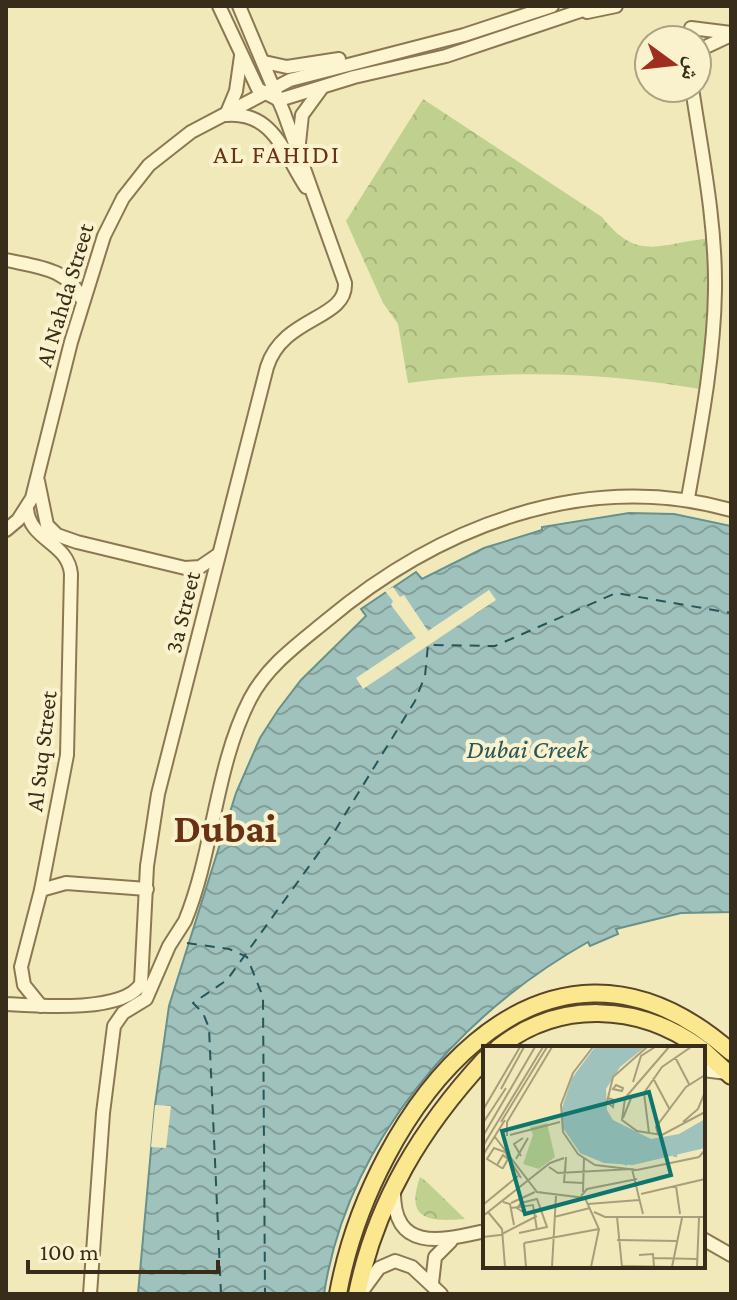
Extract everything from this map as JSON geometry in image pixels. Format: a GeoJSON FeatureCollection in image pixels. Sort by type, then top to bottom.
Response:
{"type":"FeatureCollection","features":[{"type":"Feature","properties":{"kind":"main road"},"geometry":{"type":"LineString","coordinates":[[338,1294],[354,1228],[394,1143],[449,1068],[504,1019],[555,998],[582,993],[622,995],[664,1005],[688,1018],[731,1052]]}},
{"type":"Feature","properties":{"kind":"main road"},"geometry":{"type":"LineString","coordinates":[[501,1046],[539,1023],[597,1012],[619,1013],[679,1041]]}},
{"type":"Feature","properties":{"kind":"main road"},"geometry":{"type":"LineString","coordinates":[[705,1053],[729,1075]]}},
{"type":"Feature","properties":{"kind":"main road"},"geometry":{"type":"LineString","coordinates":[[358,1294],[371,1237],[397,1177],[439,1112],[483,1061]]}},
{"type":"Feature","properties":{"kind":"street"},"geometry":{"type":"LineString","coordinates":[[219,6],[261,93],[279,100],[446,56],[595,6]]}},
{"type":"Feature","properties":{"kind":"street"},"geometry":{"type":"LineString","coordinates":[[239,6],[274,87],[316,200]]}},
{"type":"Feature","properties":{"kind":"street"},"geometry":{"type":"LineString","coordinates":[[261,93],[356,61],[464,35],[552,6]]}},
{"type":"Feature","properties":{"kind":"street"},"geometry":{"type":"LineString","coordinates":[[576,12],[616,6]]}},
{"type":"Feature","properties":{"kind":"street"},"geometry":{"type":"LineString","coordinates":[[713,43],[731,34]]}},
{"type":"Feature","properties":{"kind":"street"},"geometry":{"type":"LineString","coordinates":[[241,55],[236,91],[226,115],[249,116],[270,128],[316,200]]}},
{"type":"Feature","properties":{"kind":"street"},"geometry":{"type":"LineString","coordinates":[[264,62],[287,67],[326,60],[356,61]]}},
{"type":"Feature","properties":{"kind":"street"},"geometry":{"type":"LineString","coordinates":[[301,158],[302,115],[324,86]]}},
{"type":"Feature","properties":{"kind":"street","name":"Al Nahda Street"},"geometry":{"type":"LineString","coordinates":[[6,530],[27,509],[38,478],[83,301],[108,225],[133,183],[180,140],[261,93]]}},
{"type":"Feature","properties":{"kind":"street"},"geometry":{"type":"LineString","coordinates":[[688,498],[708,376],[715,288],[709,200],[694,104]]}},
{"type":"Feature","properties":{"kind":"street","name":"3a Street"},"geometry":{"type":"LineString","coordinates":[[41,1006],[125,999],[141,984],[147,889],[158,794],[270,357],[297,326],[339,305],[345,283],[316,200]]}},
{"type":"Feature","properties":{"kind":"street"},"geometry":{"type":"LineString","coordinates":[[6,260],[60,272],[71,280],[83,301]]}},
{"type":"Feature","properties":{"kind":"street"},"geometry":{"type":"LineString","coordinates":[[38,478],[47,525],[64,538],[185,568],[200,567],[219,554]]}},
{"type":"Feature","properties":{"kind":"street"},"geometry":{"type":"LineString","coordinates":[[90,1294],[103,1113],[114,1026],[123,1013],[146,999],[169,946],[185,921],[237,730],[261,681],[286,654],[381,577],[429,549],[491,522],[596,498],[637,495],[688,498],[731,510]]}},
{"type":"Feature","properties":{"kind":"street","name":"Al Suq Street"},"geometry":{"type":"LineString","coordinates":[[27,509],[33,529],[67,557],[71,574],[70,732],[41,890],[21,967],[24,985],[41,1006]]}},
{"type":"Feature","properties":{"kind":"street"},"geometry":{"type":"LineString","coordinates":[[41,890],[66,883],[147,889]]}},
{"type":"Feature","properties":{"kind":"street"},"geometry":{"type":"LineString","coordinates":[[6,1004],[41,1006]]}},
{"type":"Feature","properties":{"kind":"street"},"geometry":{"type":"LineString","coordinates":[[705,1070],[729,1075]]}},
{"type":"Feature","properties":{"kind":"street"},"geometry":{"type":"LineString","coordinates":[[397,1177],[394,1208],[410,1233],[424,1240],[454,1239],[483,1232]]}},
{"type":"Feature","properties":{"kind":"street"},"geometry":{"type":"LineString","coordinates":[[432,1283],[435,1257],[454,1239]]}},
{"type":"Feature","properties":{"kind":"street"},"geometry":{"type":"LineString","coordinates":[[705,1240],[731,1255]]}},
{"type":"Feature","properties":{"kind":"street"},"geometry":{"type":"LineString","coordinates":[[358,1294],[379,1268],[395,1261],[412,1267],[441,1294]]}},
{"type":"Feature","properties":{"kind":"green space"},"geometry":{"type":"Polygon","coordinates":[[[423,99],[602,217],[628,241],[652,247],[713,238],[706,390],[631,379],[557,374],[484,376],[408,383],[398,324],[383,303],[346,221],[423,99]]]}},
{"type":"Feature","properties":{"kind":"green space"},"geometry":{"type":"Polygon","coordinates":[[[420,1177],[465,1219],[440,1220],[423,1215],[416,1202],[420,1177]]]}},
{"type":"Feature","properties":{"kind":"water","name":"Dubai Creek"},"geometry":{"type":"Polygon","coordinates":[[[629,513],[674,514],[731,526],[731,912],[681,913],[616,929],[618,934],[590,946],[588,942],[540,972],[495,1007],[453,1046],[416,1089],[383,1136],[357,1186],[337,1239],[324,1294],[138,1294],[155,1105],[169,1006],[236,793],[260,738],[301,680],[366,616],[361,609],[416,572],[422,579],[484,548],[542,530],[542,527],[629,513]]]}},
{"type":"Feature","properties":{"kind":"pier"},"geometry":{"type":"Polygon","coordinates":[[[393,587],[400,597],[404,595],[428,631],[489,590],[496,600],[363,689],[356,678],[416,638],[391,605],[393,601],[385,591],[393,587]]]}},
{"type":"Feature","properties":{"kind":"pier"},"geometry":{"type":"Polygon","coordinates":[[[155,1105],[171,1106],[166,1148],[151,1147],[155,1105]]]}},
{"type":"Feature","properties":{"kind":"ferry route"},"geometry":{"type":"LineString","coordinates":[[221,1294],[209,1028],[203,1013],[193,1003],[227,980],[336,829],[415,701],[425,676],[428,645],[495,646],[616,593],[731,613]]}},
{"type":"Feature","properties":{"kind":"ferry route"},"geometry":{"type":"LineString","coordinates":[[187,943],[229,949],[247,957],[263,997],[265,1294]]}},
{"type":"Feature","properties":{"kind":"district","name":"AL FAHIDI"},"geometry":{"type":"Point","coordinates":[277,154]}},
{"type":"Feature","properties":{"kind":"district","name":"Dubai"},"geometry":{"type":"Point","coordinates":[225,828]}}]}
